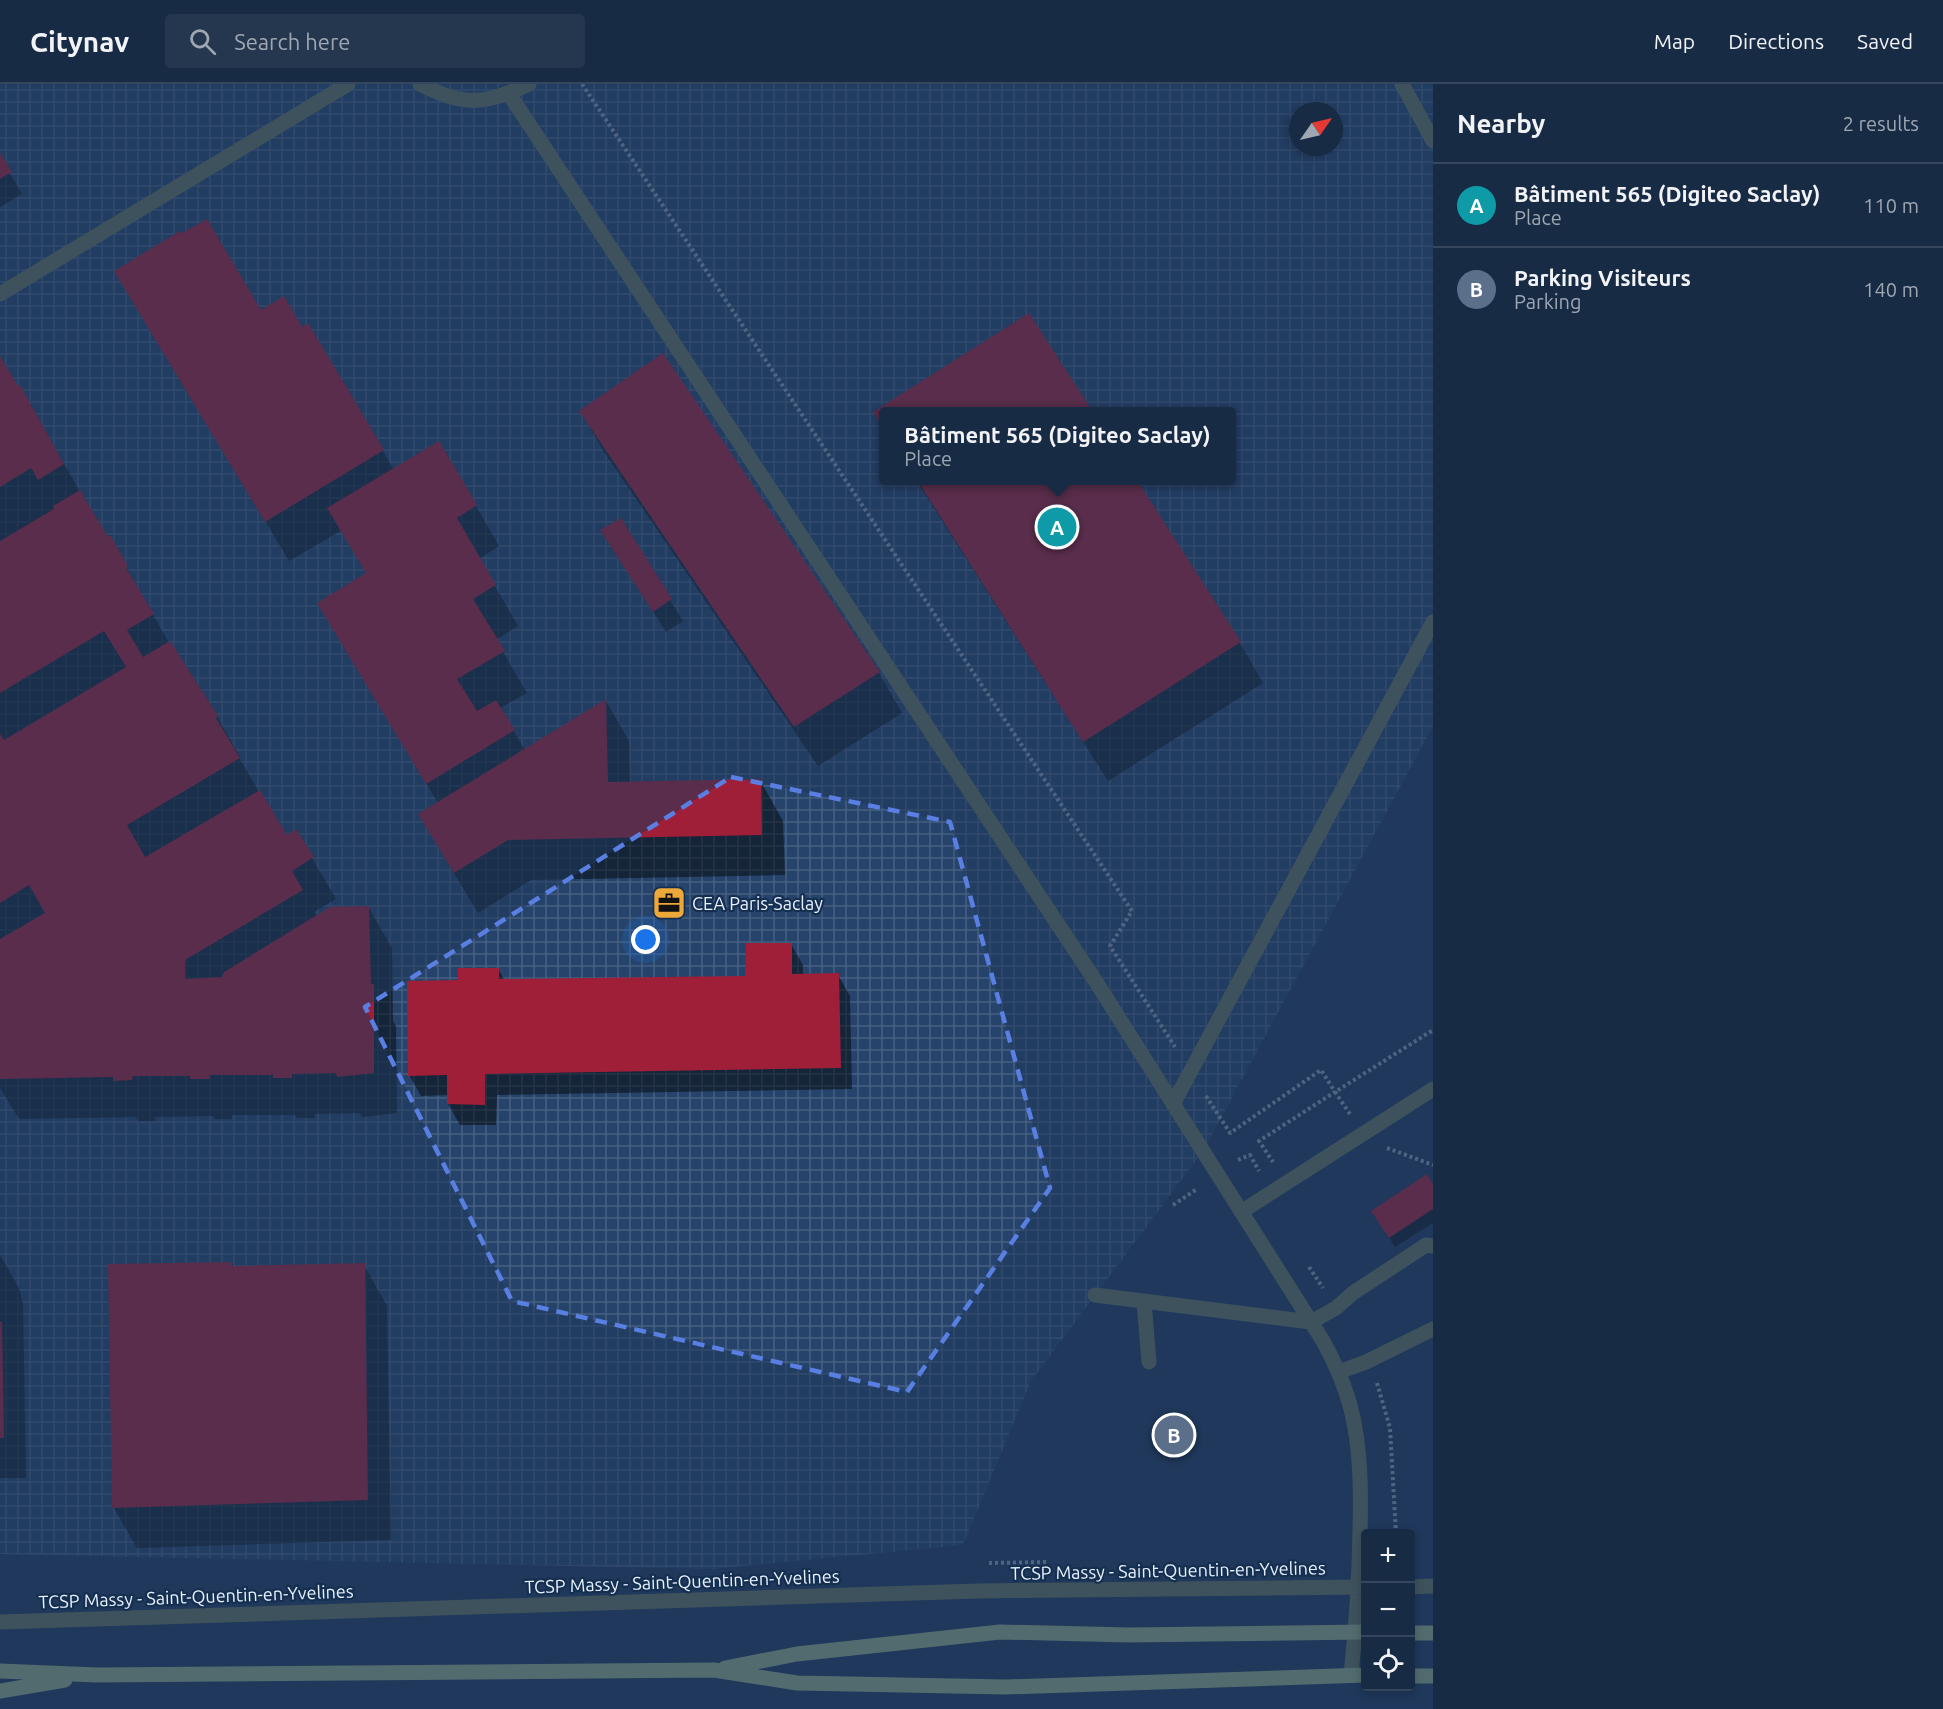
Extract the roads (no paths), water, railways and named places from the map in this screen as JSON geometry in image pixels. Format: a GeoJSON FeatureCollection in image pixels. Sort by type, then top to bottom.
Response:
{"type":"FeatureCollection","features":[{"type":"Feature","properties":{"kind":"main road"},"geometry":{"type":"LineString","coordinates":[[714,1670],[797,1654],[1000,1632],[1129,1635],[1361,1632]]}},
{"type":"Feature","properties":{"kind":"main road"},"geometry":{"type":"LineString","coordinates":[[1415,1633],[1433,1633]]}},
{"type":"Feature","properties":{"kind":"main road"},"geometry":{"type":"LineString","coordinates":[[0,1671],[97,1675],[714,1670],[797,1683],[1006,1687],[1358,1675]]}},
{"type":"Feature","properties":{"kind":"main road"},"geometry":{"type":"LineString","coordinates":[[0,1691],[97,1675]]}},
{"type":"Feature","properties":{"kind":"main road"},"geometry":{"type":"LineString","coordinates":[[1415,1676],[1433,1676]]}},
{"type":"Feature","properties":{"kind":"lane"},"geometry":{"type":"LineString","coordinates":[[0,293],[348,84]]}},
{"type":"Feature","properties":{"kind":"lane"},"geometry":{"type":"LineString","coordinates":[[420,84],[444,96],[472,101],[500,98],[529,84]]}},
{"type":"Feature","properties":{"kind":"lane"},"geometry":{"type":"LineString","coordinates":[[1402,84],[1433,141]]}},
{"type":"Feature","properties":{"kind":"lane"},"geometry":{"type":"LineString","coordinates":[[509,94],[1098,985],[1311,1322],[1339,1372],[1351,1409],[1358,1447],[1362,1583]]}},
{"type":"Feature","properties":{"kind":"lane"},"geometry":{"type":"LineString","coordinates":[[1173,1104],[1433,622]]}},
{"type":"Feature","properties":{"kind":"lane"},"geometry":{"type":"LineString","coordinates":[[1241,1212],[1433,1089]]}},
{"type":"Feature","properties":{"kind":"lane"},"geometry":{"type":"LineString","coordinates":[[1095,1294],[1311,1322],[1336,1308],[1353,1293],[1426,1245],[1433,1246]]}},
{"type":"Feature","properties":{"kind":"lane"},"geometry":{"type":"LineString","coordinates":[[1144,1301],[1149,1362]]}},
{"type":"Feature","properties":{"kind":"lane"},"geometry":{"type":"LineString","coordinates":[[1339,1372],[1366,1362],[1433,1329]]}},
{"type":"Feature","properties":{"kind":"lane","name":"TCSP Massy - Saint-Quentin-en-Yvelines"},"geometry":{"type":"LineString","coordinates":[[0,1622],[966,1592],[1361,1587]]}},
{"type":"Feature","properties":{"kind":"lane"},"geometry":{"type":"LineString","coordinates":[[1415,1587],[1433,1587]]}},
{"type":"Feature","properties":{"kind":"lane"},"geometry":{"type":"LineString","coordinates":[[1358,1675],[1361,1632]]}},
{"type":"Feature","properties":{"kind":"place","name":"Bâtiment 565 (Digiteo Saclay)"},"geometry":{"type":"Point","coordinates":[1057,527]}},
{"type":"Feature","properties":{"kind":"place","name":"CEA Paris-Saclay"},"geometry":{"type":"Point","coordinates":[669,903]}},
{"type":"Feature","properties":{"kind":"place","name":"Parking Visiteurs"},"geometry":{"type":"Point","coordinates":[1174,1435]}}]}
